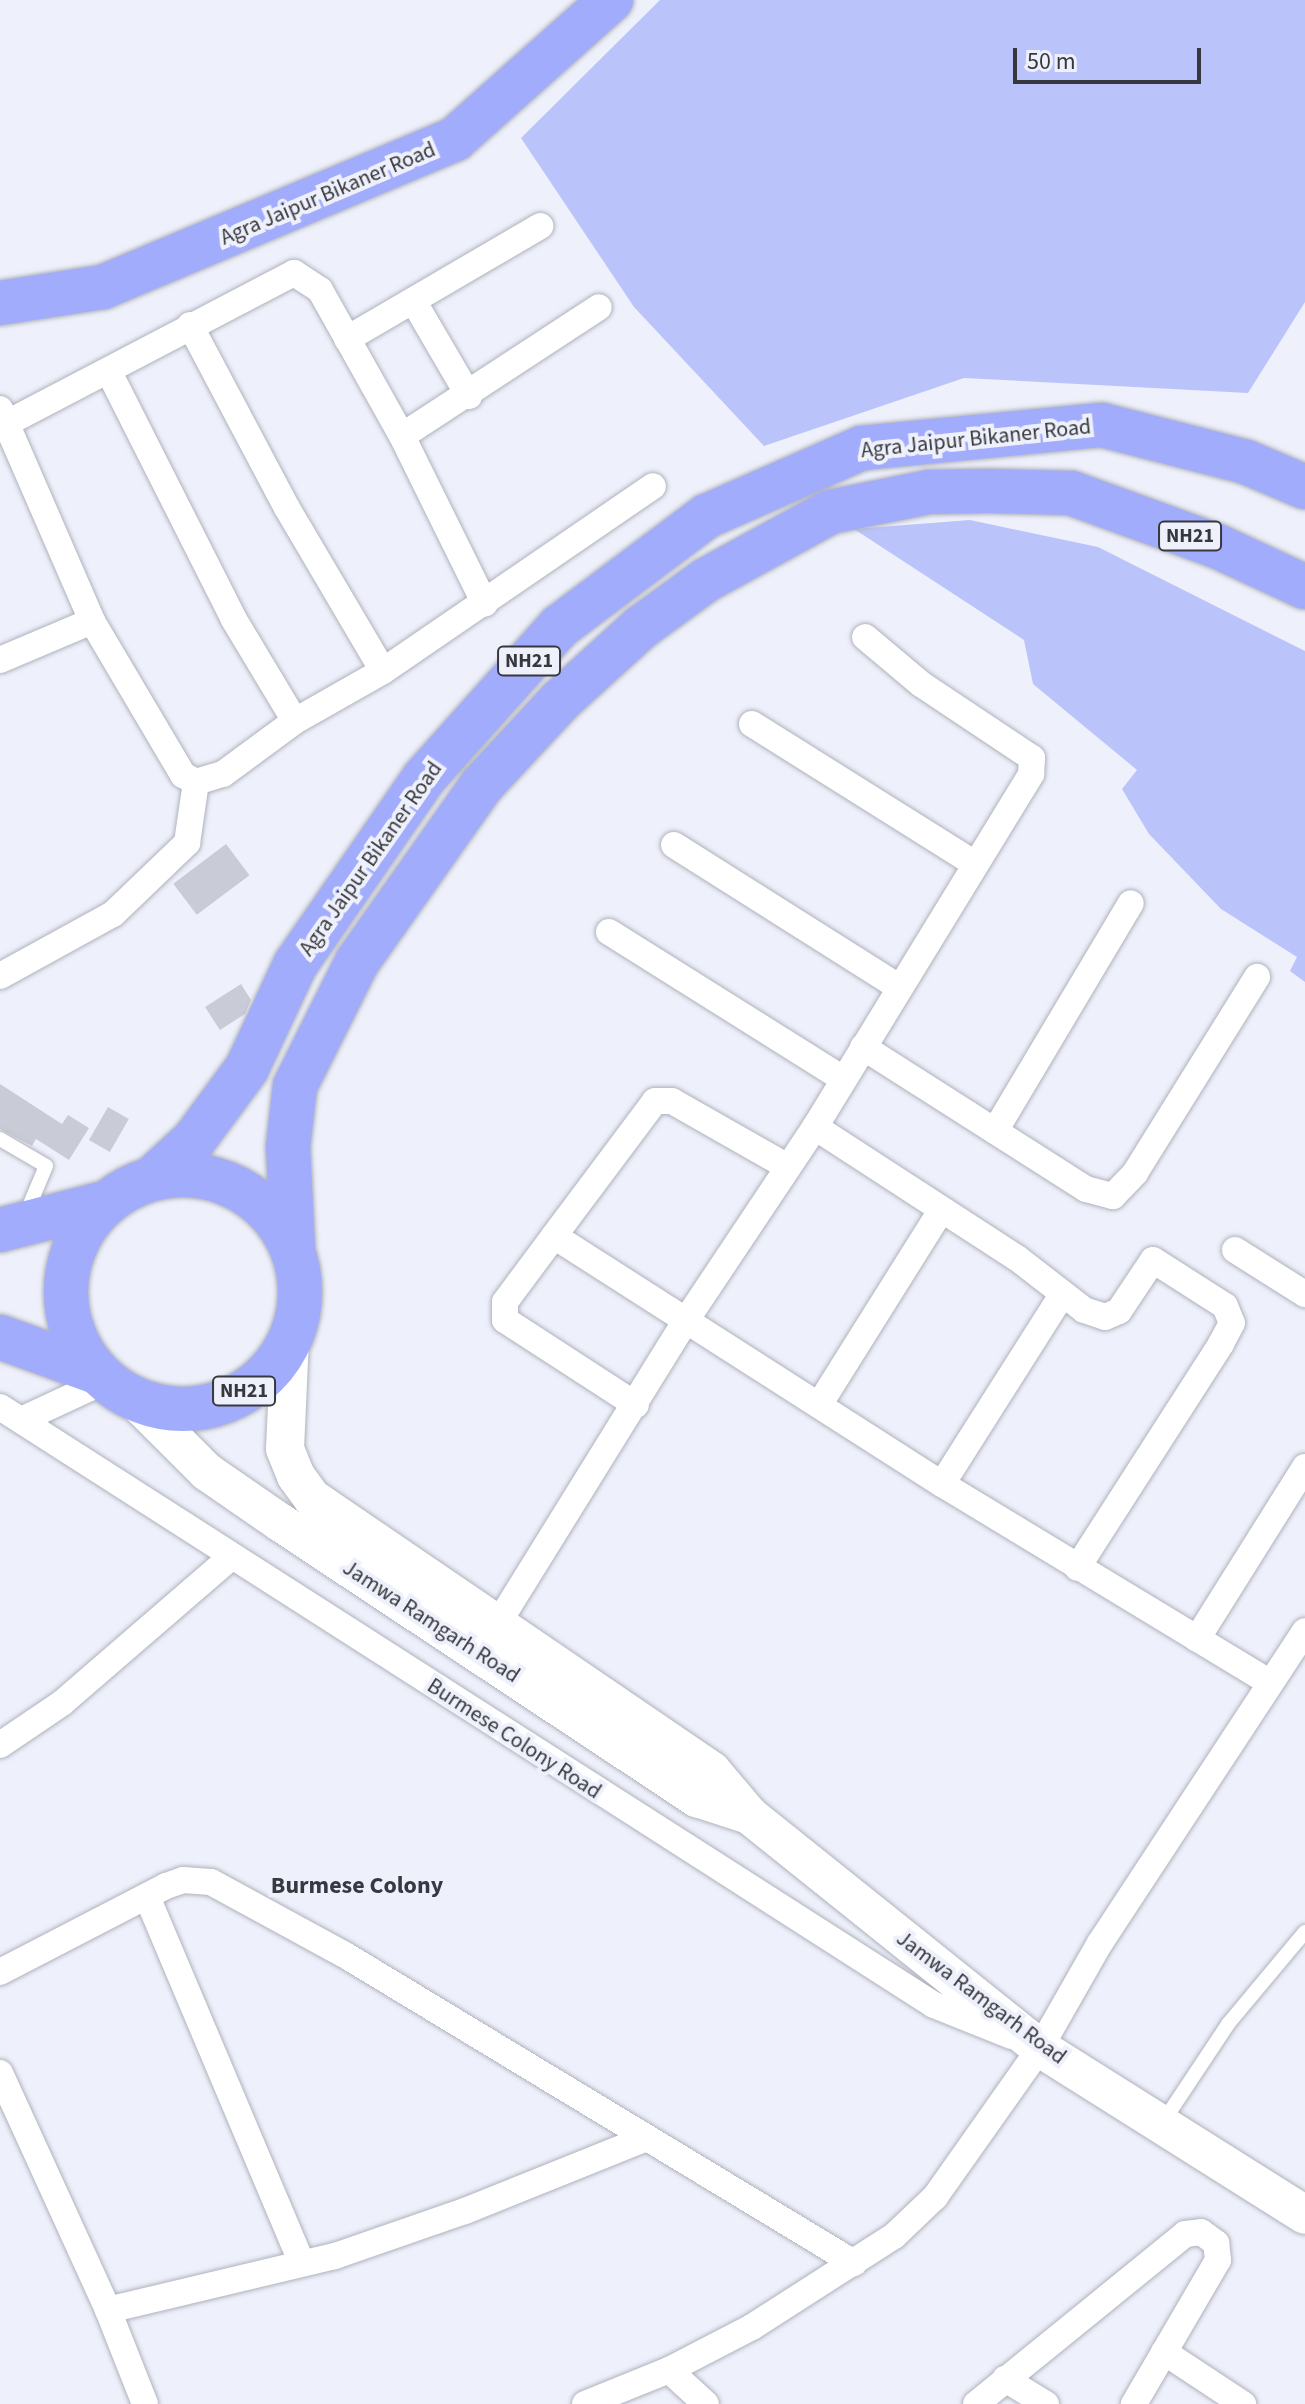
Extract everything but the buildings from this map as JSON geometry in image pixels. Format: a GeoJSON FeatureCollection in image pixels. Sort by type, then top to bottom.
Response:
{"type":"FeatureCollection","features":[{"type":"Feature","properties":{"kind":"highway","name":"Agra Jaipur Bikaner Road"},"geometry":{"type":"LineString","coordinates":[[1,288],[40,274],[112,259],[409,130],[495,74],[579,0]]}},
{"type":"Feature","properties":{"kind":"highway","name":"Agra Jaipur Bikaner Road"},"geometry":{"type":"LineString","coordinates":[[1,288],[103,287],[361,183],[455,139],[611,0]]}},
{"type":"Feature","properties":{"kind":"highway","name":"Agra Jaipur Bikaner Road"},"geometry":{"type":"LineString","coordinates":[[154,1177],[194,1140],[247,1068],[295,965],[424,778],[559,627],[707,516],[862,448],[1102,425],[1246,462],[1305,487]]}},
{"type":"Feature","properties":{"kind":"highway","name":"Agra Jaipur Bikaner Road"},"geometry":{"type":"LineString","coordinates":[[293,1248],[288,1147],[295,1086],[357,962],[481,786],[561,700],[640,628],[706,580],[830,512],[929,492],[989,491],[1071,493],[1217,546],[1305,587]]}},
{"type":"Feature","properties":{"kind":"highway","name":"NH21"},"geometry":{"type":"LineString","coordinates":[[186,1172],[231,1182],[269,1209],[293,1248],[301,1293],[290,1339],[262,1380],[227,1403],[178,1413],[112,1384],[72,1333],[64,1287],[77,1244],[101,1204],[140,1180],[186,1172]]}},
{"type":"Feature","properties":{"kind":"highway"},"geometry":{"type":"LineString","coordinates":[[10,1227],[101,1204]]}},
{"type":"Feature","properties":{"kind":"highway","name":"Jamwa Ramgarh Road"},"geometry":{"type":"LineString","coordinates":[[0,1337],[112,1384]]}},
{"type":"Feature","properties":{"kind":"main road","name":"Jamwa Ramgarh Road"},"geometry":{"type":"LineString","coordinates":[[290,1339],[285,1449],[296,1476],[312,1498],[712,1771],[749,1815],[1040,2048],[1163,2122],[1305,2215]]}},
{"type":"Feature","properties":{"kind":"main road","name":"Jamwa Ramgarh Road"},"geometry":{"type":"LineString","coordinates":[[112,1384],[207,1472],[281,1523],[697,1798],[749,1815]]}},
{"type":"Feature","properties":{"kind":"street"},"geometry":{"type":"LineString","coordinates":[[347,339],[540,226]]}},
{"type":"Feature","properties":{"kind":"street"},"geometry":{"type":"LineString","coordinates":[[485,604],[402,436],[320,290],[294,273],[190,325],[109,372],[4,415],[92,621],[183,775],[196,782],[223,774],[295,721],[383,671],[485,604],[653,486]]}},
{"type":"Feature","properties":{"kind":"street"},"geometry":{"type":"LineString","coordinates":[[414,302],[469,396]]}},
{"type":"Feature","properties":{"kind":"street"},"geometry":{"type":"LineString","coordinates":[[402,436],[469,396],[599,307]]}},
{"type":"Feature","properties":{"kind":"street"},"geometry":{"type":"LineString","coordinates":[[190,325],[287,508],[383,671]]}},
{"type":"Feature","properties":{"kind":"street"},"geometry":{"type":"LineString","coordinates":[[109,372],[233,618],[295,721]]}},
{"type":"Feature","properties":{"kind":"street"},"geometry":{"type":"LineString","coordinates":[[0,660],[92,621]]}},
{"type":"Feature","properties":{"kind":"street"},"geometry":{"type":"LineString","coordinates":[[497,1625],[685,1322],[815,1127],[897,986],[1031,774],[1032,758],[921,684],[865,637]]}},
{"type":"Feature","properties":{"kind":"street"},"geometry":{"type":"LineString","coordinates":[[752,724],[974,863]]}},
{"type":"Feature","properties":{"kind":"street"},"geometry":{"type":"LineString","coordinates":[[0,976],[113,914],[187,843],[196,782]]}},
{"type":"Feature","properties":{"kind":"street"},"geometry":{"type":"LineString","coordinates":[[674,845],[897,986]]}},
{"type":"Feature","properties":{"kind":"street"},"geometry":{"type":"LineString","coordinates":[[995,1131],[1131,903]]}},
{"type":"Feature","properties":{"kind":"street"},"geometry":{"type":"LineString","coordinates":[[609,932],[843,1079]]}},
{"type":"Feature","properties":{"kind":"street"},"geometry":{"type":"LineString","coordinates":[[863,1047],[1086,1189],[1113,1196],[1135,1173],[1257,977]]}},
{"type":"Feature","properties":{"kind":"street"},"geometry":{"type":"LineString","coordinates":[[636,1405],[505,1320],[505,1302],[655,1101],[672,1101],[788,1167]]}},
{"type":"Feature","properties":{"kind":"street"},"geometry":{"type":"LineString","coordinates":[[815,1127],[940,1212],[1017,1258],[1062,1295],[1105,1317],[1119,1311],[1149,1263],[1162,1261],[1225,1306],[1232,1323],[1077,1568]]}},
{"type":"Feature","properties":{"kind":"street"},"geometry":{"type":"LineString","coordinates":[[819,1405],[940,1212]]}},
{"type":"Feature","properties":{"kind":"street"},"geometry":{"type":"LineString","coordinates":[[554,1236],[942,1484],[1267,1681]]}},
{"type":"Feature","properties":{"kind":"street"},"geometry":{"type":"LineString","coordinates":[[1235,1250],[1305,1294]]}},
{"type":"Feature","properties":{"kind":"street"},"geometry":{"type":"LineString","coordinates":[[942,1484],[1062,1295]]}},
{"type":"Feature","properties":{"kind":"street"},"geometry":{"type":"LineString","coordinates":[[10,1414],[112,1384]]}},
{"type":"Feature","properties":{"kind":"street","name":"Burmese Colony Road"},"geometry":{"type":"LineString","coordinates":[[10,1414],[934,2005],[1040,2048]]}},
{"type":"Feature","properties":{"kind":"street"},"geometry":{"type":"LineString","coordinates":[[1197,1639],[1305,1467]]}},
{"type":"Feature","properties":{"kind":"street"},"geometry":{"type":"LineString","coordinates":[[0,1745],[62,1703],[231,1557]]}},
{"type":"Feature","properties":{"kind":"street"},"geometry":{"type":"LineString","coordinates":[[585,2404],[669,2370],[752,2327],[894,2236],[935,2197],[1040,2048],[1100,1943],[1267,1681],[1305,1631]]}},
{"type":"Feature","properties":{"kind":"street"},"geometry":{"type":"LineString","coordinates":[[0,1972],[183,1880],[222,1887],[358,1963],[644,2139],[854,2263]]}},
{"type":"Feature","properties":{"kind":"street"},"geometry":{"type":"LineString","coordinates":[[148,1899],[301,2262]]}},
{"type":"Feature","properties":{"kind":"street"},"geometry":{"type":"LineString","coordinates":[[0,2073],[10,2120],[108,2310],[145,2404]]}},
{"type":"Feature","properties":{"kind":"street"},"geometry":{"type":"LineString","coordinates":[[108,2310],[335,2256],[465,2211],[644,2139]]}},
{"type":"Feature","properties":{"kind":"street"},"geometry":{"type":"LineString","coordinates":[[976,2404],[1185,2234],[1201,2232],[1216,2243],[1218,2260],[1134,2404]]}},
{"type":"Feature","properties":{"kind":"street"},"geometry":{"type":"LineString","coordinates":[[1164,2352],[1243,2404]]}},
{"type":"Feature","properties":{"kind":"street"},"geometry":{"type":"LineString","coordinates":[[669,2370],[706,2404]]}},
{"type":"Feature","properties":{"kind":"street"},"geometry":{"type":"LineString","coordinates":[[1005,2379],[1046,2404]]}},
{"type":"Feature","properties":{"kind":"lane"},"geometry":{"type":"LineString","coordinates":[[0,1139],[46,1166],[10,1227]]}},
{"type":"Feature","properties":{"kind":"lane"},"geometry":{"type":"LineString","coordinates":[[1163,2122],[1228,2024],[1305,1932]]}},
{"type":"Feature","properties":{"kind":"shaded area"},"geometry":{"type":"Polygon","coordinates":[[[660,0],[1305,0],[1305,302],[1248,393],[964,378],[764,446],[634,307],[521,138],[660,0]]]}},
{"type":"Feature","properties":{"kind":"shaded area"},"geometry":{"type":"Polygon","coordinates":[[[970,520],[1098,547],[1305,651],[1305,982],[1290,971],[1297,957],[1221,909],[1149,834],[1122,789],[1137,770],[1033,684],[1024,640],[854,529],[970,520]]]}},
{"type":"Feature","properties":{"kind":"district","name":"Burmese Colony"},"geometry":{"type":"Point","coordinates":[357,1886]}}]}
